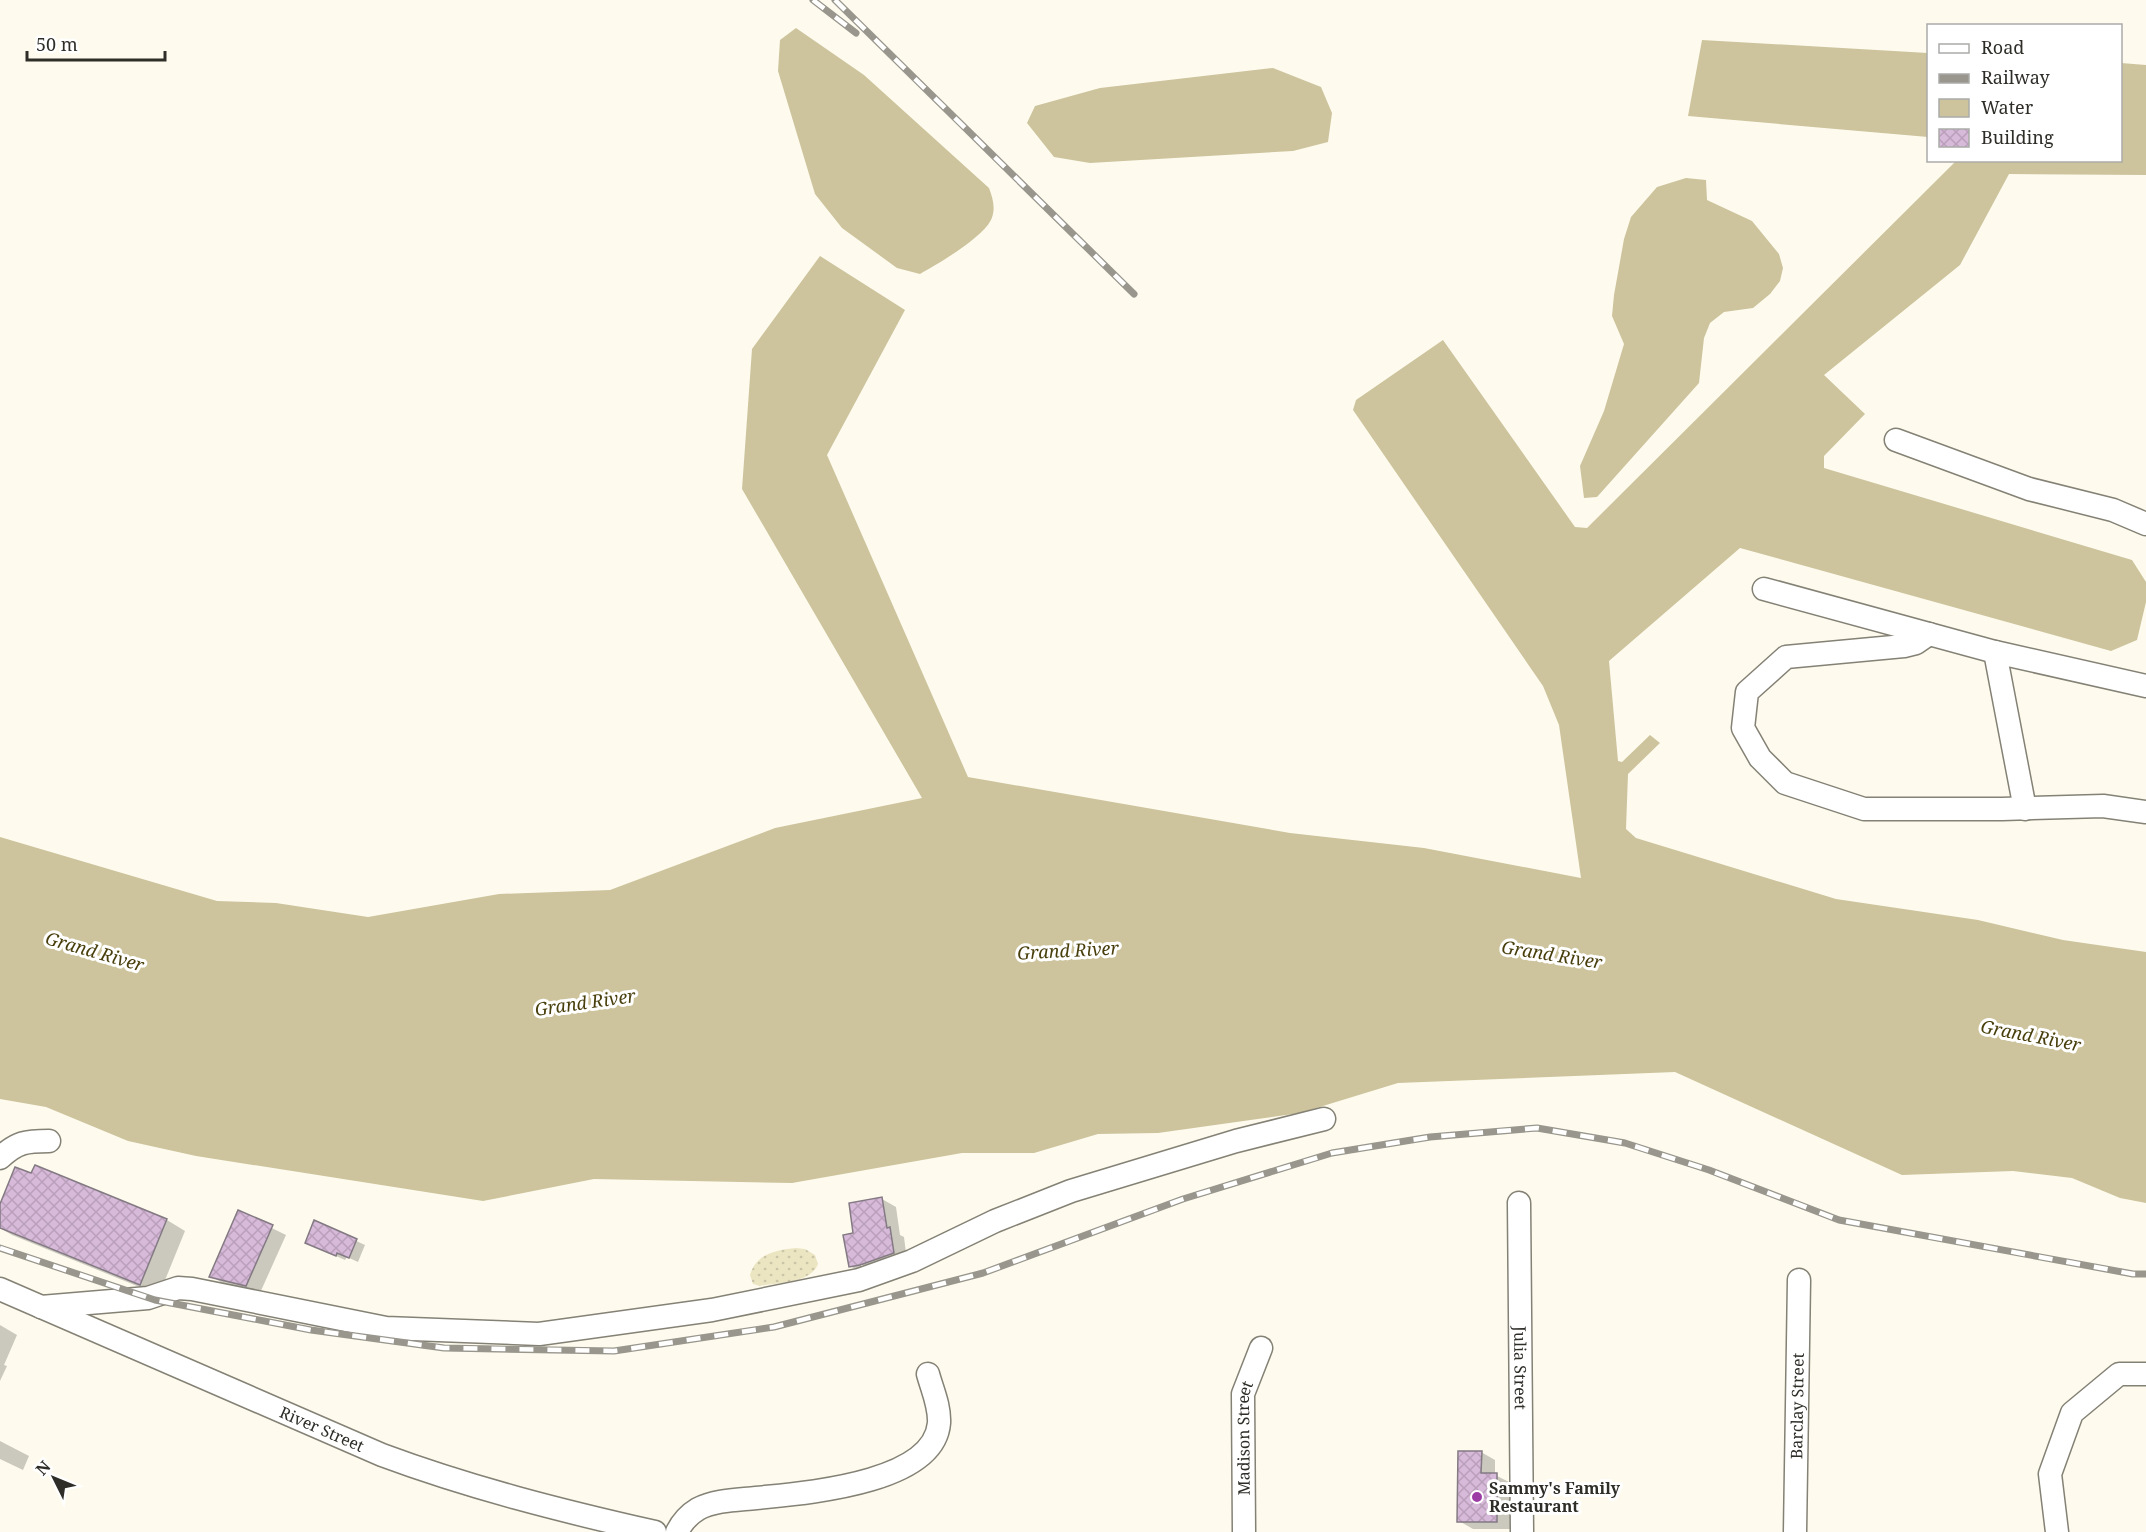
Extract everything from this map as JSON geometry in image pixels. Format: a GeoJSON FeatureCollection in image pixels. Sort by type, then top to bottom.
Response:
{"type":"FeatureCollection","features":[{"type":"Feature","properties":{"kind":"street"},"geometry":{"type":"LineString","coordinates":[[1896,440],[2029,489],[2113,510],[2146,524]]}},
{"type":"Feature","properties":{"kind":"street"},"geometry":{"type":"LineString","coordinates":[[1764,589],[1995,652],[2146,687]]}},
{"type":"Feature","properties":{"kind":"street"},"geometry":{"type":"LineString","coordinates":[[1929,634],[1916,643],[1904,646],[1785,657],[1746,692],[1743,728],[1760,758],[1785,783],[1864,809],[2103,806],[2146,812]]}},
{"type":"Feature","properties":{"kind":"street"},"geometry":{"type":"LineString","coordinates":[[1995,652],[2025,808]]}},
{"type":"Feature","properties":{"kind":"street"},"geometry":{"type":"LineString","coordinates":[[41,1307],[148,1298],[178,1288],[386,1328],[539,1334],[701,1312],[859,1280],[912,1261],[995,1221],[1071,1191],[1236,1141],[1324,1119]]}},
{"type":"Feature","properties":{"kind":"street"},"geometry":{"type":"LineString","coordinates":[[0,1158],[11,1148],[27,1141],[49,1141]]}},
{"type":"Feature","properties":{"kind":"street","name":"Julia Street"},"geometry":{"type":"LineString","coordinates":[[1519,1203],[1522,1532]]}},
{"type":"Feature","properties":{"kind":"street","name":"Barclay Street"},"geometry":{"type":"LineString","coordinates":[[1796,1532],[1800,1280]]}},
{"type":"Feature","properties":{"kind":"street","name":"River Street"},"geometry":{"type":"LineString","coordinates":[[0,1289],[323,1431],[445,1479],[559,1511],[655,1532]]}},
{"type":"Feature","properties":{"kind":"street","name":"Madison Street"},"geometry":{"type":"LineString","coordinates":[[1244,1532],[1243,1394],[1261,1348]]}},
{"type":"Feature","properties":{"kind":"street"},"geometry":{"type":"LineString","coordinates":[[676,1532],[687,1516],[715,1503],[804,1492],[881,1476],[906,1467],[921,1457],[932,1445],[937,1433],[938,1406],[928,1374]]}},
{"type":"Feature","properties":{"kind":"street"},"geometry":{"type":"LineString","coordinates":[[2057,1532],[2050,1474],[2072,1413],[2119,1374],[2146,1374]]}},
{"type":"Feature","properties":{"kind":"shaded area"},"geometry":{"type":"Polygon","coordinates":[[[796,1248],[805,1249],[815,1255],[818,1264],[814,1271],[793,1281],[760,1286],[753,1284],[750,1275],[762,1257],[796,1248]]]}},
{"type":"Feature","properties":{"kind":"water"},"geometry":{"type":"Polygon","coordinates":[[[796,28],[864,75],[989,188],[992,196],[993,216],[978,235],[959,250],[920,274],[897,268],[842,228],[815,194],[778,71],[780,40],[796,28]]]}},
{"type":"Feature","properties":{"kind":"water"},"geometry":{"type":"Polygon","coordinates":[[[1702,40],[1927,53],[1927,137],[1688,116],[1702,40]]]}},
{"type":"Feature","properties":{"kind":"water","name":"Grand River"},"geometry":{"type":"Polygon","coordinates":[[[2122,63],[2146,65],[2146,175],[2009,174],[1960,265],[1824,375],[1865,414],[1824,456],[1824,468],[2132,560],[2146,582],[2146,602],[2137,640],[2111,651],[1740,548],[1609,661],[1618,761],[1622,762],[1650,735],[1660,743],[1628,774],[1626,829],[1636,838],[1836,899],[1978,920],[2063,940],[2146,952],[2146,1203],[2120,1198],[2072,1178],[2013,1171],[1902,1175],[1675,1072],[1398,1083],[1300,1113],[1158,1133],[1098,1134],[1034,1153],[962,1153],[792,1183],[594,1179],[483,1201],[196,1156],[128,1141],[46,1107],[0,1099],[0,837],[217,901],[276,903],[368,917],[499,894],[610,890],[775,828],[922,798],[742,489],[752,349],[820,256],[905,310],[827,455],[968,777],[1290,833],[1424,848],[1581,878],[1559,725],[1543,686],[1353,410],[1356,400],[1443,340],[1575,527],[1587,528],[1955,162],[2122,162],[2122,63]]]}},
{"type":"Feature","properties":{"kind":"water"},"geometry":{"type":"Polygon","coordinates":[[[1273,68],[1321,87],[1332,113],[1328,142],[1293,151],[1090,163],[1054,157],[1027,123],[1035,106],[1100,88],[1273,68]]]}},
{"type":"Feature","properties":{"kind":"water"},"geometry":{"type":"Polygon","coordinates":[[[1686,178],[1706,180],[1707,200],[1752,221],[1779,254],[1783,268],[1780,281],[1770,294],[1753,308],[1724,312],[1710,323],[1704,338],[1699,383],[1597,497],[1584,498],[1580,466],[1604,411],[1624,344],[1612,316],[1624,239],[1631,217],[1657,187],[1686,178]]]}},
{"type":"Feature","properties":{"kind":"building"},"geometry":{"type":"Polygon","coordinates":[[[35,1165],[167,1219],[140,1285],[0,1228],[0,1204],[15,1167],[31,1173],[35,1165]]]}},
{"type":"Feature","properties":{"kind":"building"},"geometry":{"type":"Polygon","coordinates":[[[882,1197],[894,1253],[849,1267],[843,1235],[853,1233],[849,1203],[882,1197]]]}},
{"type":"Feature","properties":{"kind":"building"},"geometry":{"type":"Polygon","coordinates":[[[238,1210],[273,1225],[246,1286],[209,1277],[238,1210]]]}},
{"type":"Feature","properties":{"kind":"building"},"geometry":{"type":"Polygon","coordinates":[[[314,1220],[357,1239],[349,1258],[337,1253],[336,1256],[305,1243],[314,1220]]]}},
{"type":"Feature","properties":{"kind":"building","name":"Sammy's Family Restaurant"},"geometry":{"type":"Polygon","coordinates":[[[1458,1451],[1482,1451],[1481,1473],[1497,1473],[1497,1522],[1457,1522],[1458,1451]]]}},
{"type":"Feature","properties":{"kind":"railway"},"geometry":{"type":"LineString","coordinates":[[813,0],[856,33]]}},
{"type":"Feature","properties":{"kind":"railway"},"geometry":{"type":"LineString","coordinates":[[835,0],[1134,294]]}},
{"type":"Feature","properties":{"kind":"railway"},"geometry":{"type":"LineString","coordinates":[[0,1248],[155,1300],[311,1330],[444,1348],[614,1351],[774,1327],[983,1273],[1183,1199],[1332,1153],[1430,1137],[1537,1128],[1625,1143],[1709,1170],[1839,1220],[2133,1274],[2146,1274]]}},
{"type":"Feature","properties":{"kind":"place","name":"Sammy's Family Restaurant"},"geometry":{"type":"Point","coordinates":[1477,1497]}}]}
